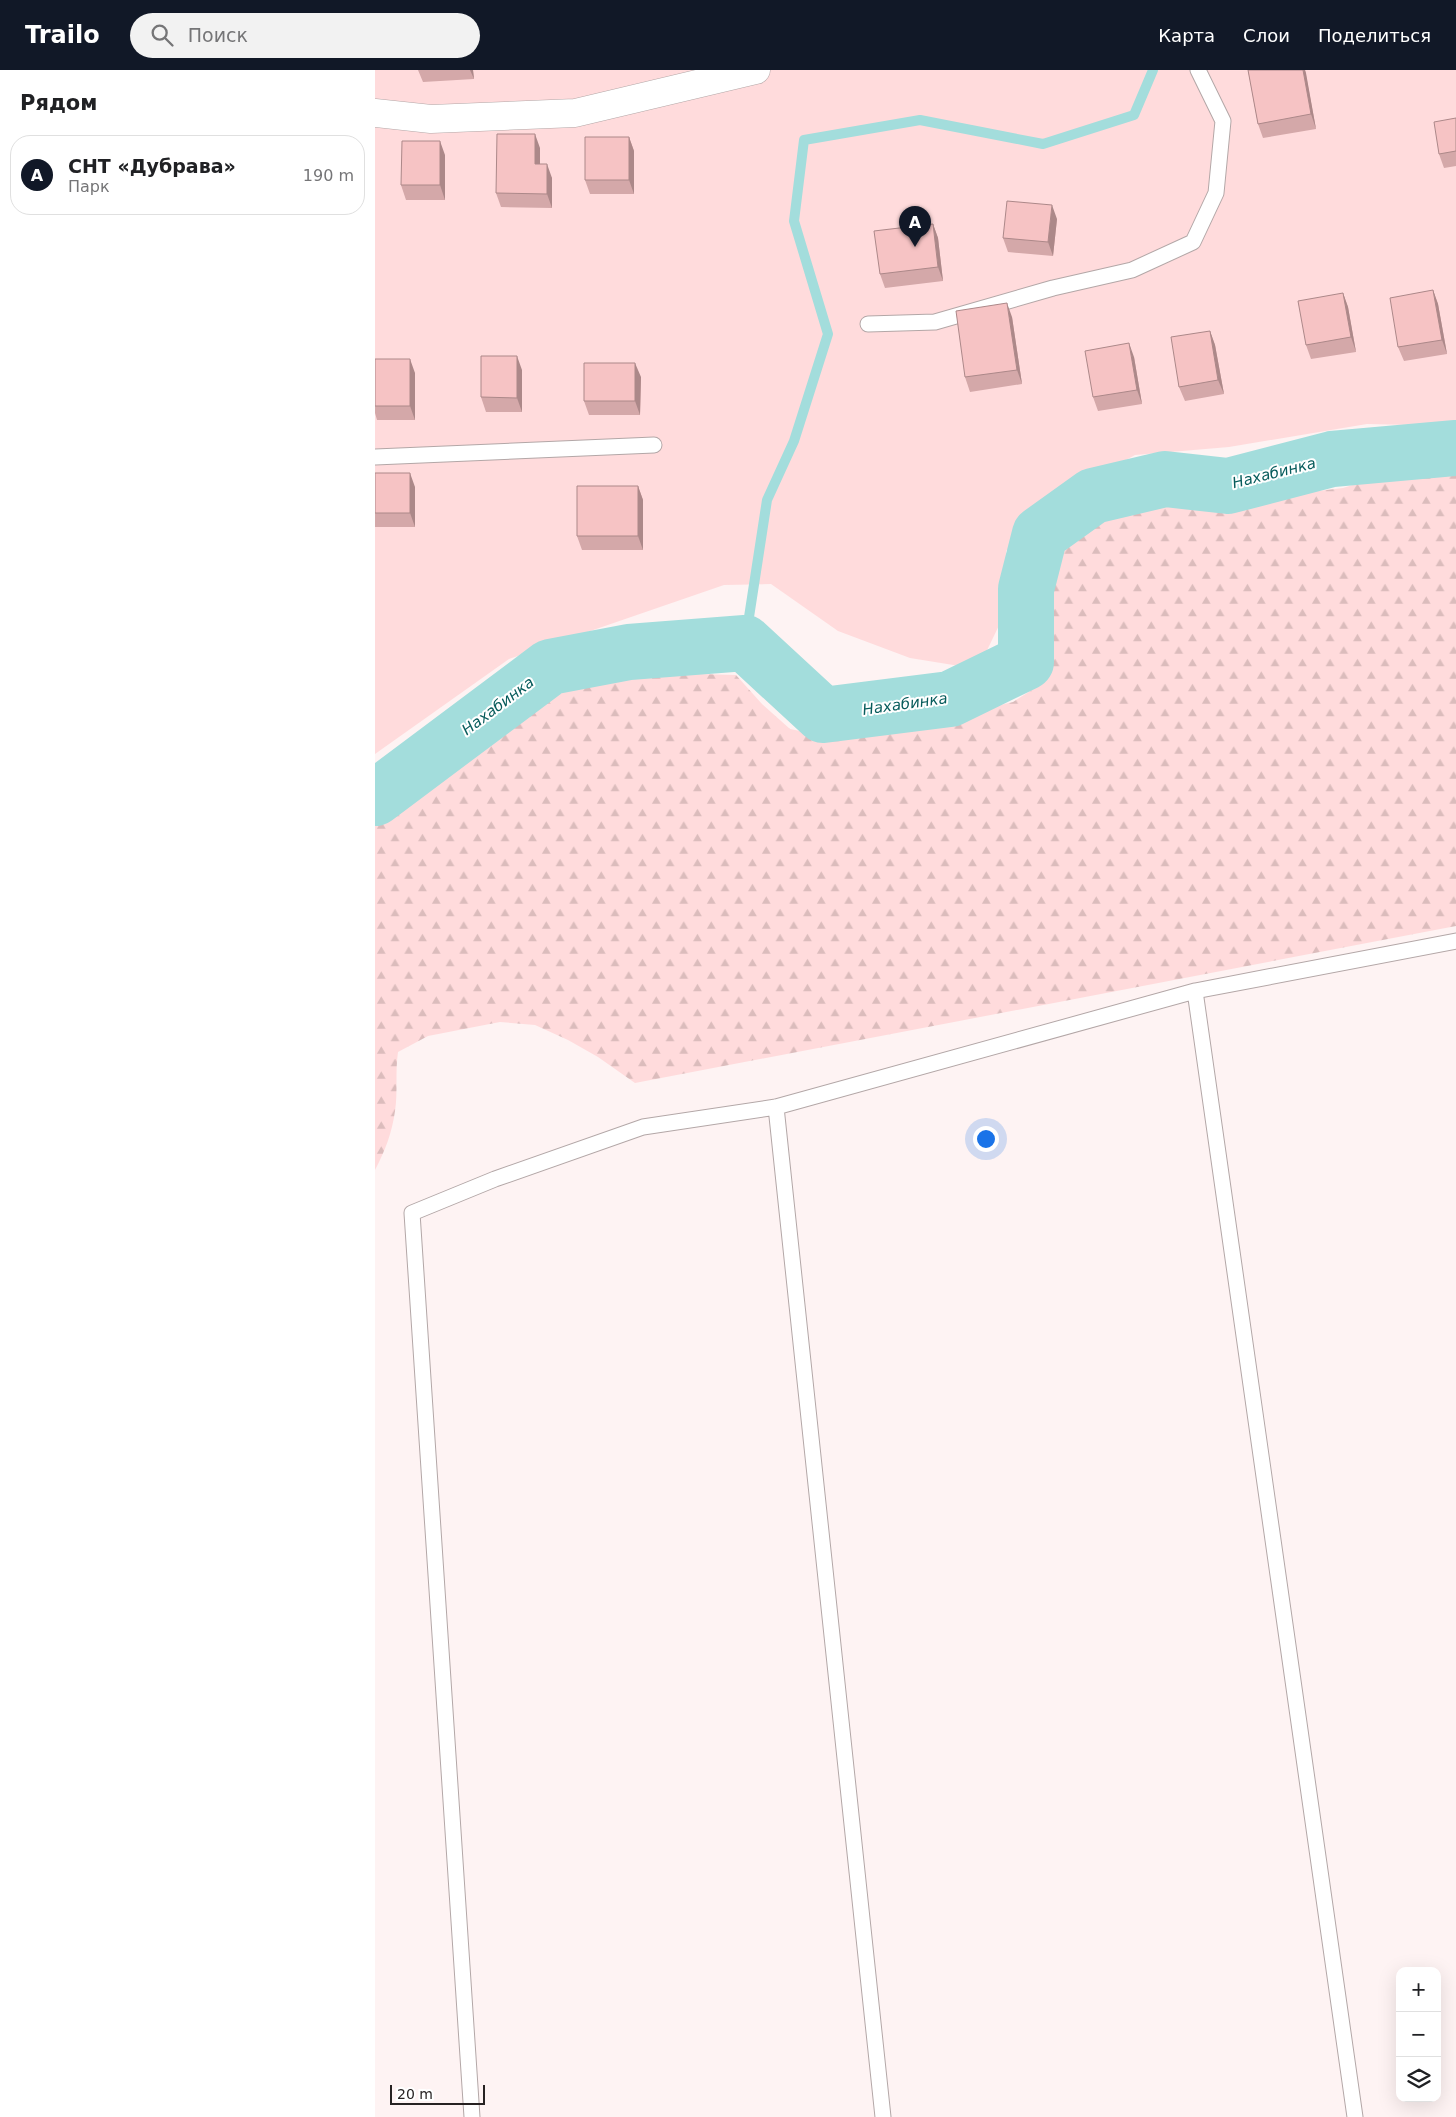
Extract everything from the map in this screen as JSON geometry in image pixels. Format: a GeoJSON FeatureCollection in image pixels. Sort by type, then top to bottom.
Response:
{"type":"FeatureCollection","features":[{"type":"Feature","properties":{"kind":"street"},"geometry":{"type":"LineString","coordinates":[[375,113],[431,119],[575,113],[756,70]]}},
{"type":"Feature","properties":{"kind":"lane"},"geometry":{"type":"LineString","coordinates":[[868,324],[935,322],[1053,288],[1132,270],[1193,242],[1216,193],[1223,121],[1198,70]]}},
{"type":"Feature","properties":{"kind":"lane"},"geometry":{"type":"LineString","coordinates":[[375,457],[654,445]]}},
{"type":"Feature","properties":{"kind":"lane"},"geometry":{"type":"LineString","coordinates":[[472,2117],[412,1213],[495,1180],[643,1127],[776,1107],[1195,991],[1456,941]]}},
{"type":"Feature","properties":{"kind":"lane"},"geometry":{"type":"LineString","coordinates":[[1195,991],[1355,2117]]}},
{"type":"Feature","properties":{"kind":"lane"},"geometry":{"type":"LineString","coordinates":[[776,1107],[883,2117]]}},
{"type":"Feature","properties":{"kind":"green space"},"geometry":{"type":"Polygon","coordinates":[[[375,70],[1456,70],[1456,426],[1367,424],[1229,447],[1135,455],[1057,498],[1006,551],[1005,613],[978,669],[910,658],[838,631],[771,584],[724,585],[509,659],[375,754],[375,70]]]}},
{"type":"Feature","properties":{"kind":"green space"},"geometry":{"type":"Polygon","coordinates":[[[1414,466],[1456,467],[1456,926],[635,1083],[598,1057],[568,1040],[535,1025],[500,1022],[428,1036],[398,1052],[394,1119],[388,1142],[375,1170],[375,817],[506,713],[589,672],[625,667],[662,673],[736,675],[762,704],[790,729],[830,737],[870,737],[1013,702],[1046,681],[1051,647],[1049,579],[1060,545],[1089,523],[1162,506],[1235,501],[1343,488],[1414,466]]]}},
{"type":"Feature","properties":{"kind":"building"},"geometry":{"type":"Polygon","coordinates":[[[1248,70],[1303,70],[1311,114],[1258,124],[1248,70]]]}},
{"type":"Feature","properties":{"kind":"building"},"geometry":{"type":"Polygon","coordinates":[[[1456,118],[1456,151],[1439,154],[1434,122],[1456,118]]]}},
{"type":"Feature","properties":{"kind":"building"},"geometry":{"type":"Polygon","coordinates":[[[497,134],[535,134],[535,164],[547,164],[547,194],[496,193],[497,134]]]}},
{"type":"Feature","properties":{"kind":"building"},"geometry":{"type":"Polygon","coordinates":[[[585,137],[629,137],[629,180],[585,180],[585,137]]]}},
{"type":"Feature","properties":{"kind":"building"},"geometry":{"type":"Polygon","coordinates":[[[402,141],[440,141],[440,185],[401,185],[402,141]]]}},
{"type":"Feature","properties":{"kind":"building"},"geometry":{"type":"Polygon","coordinates":[[[1007,201],[1052,205],[1048,242],[1003,238],[1007,201]]]}},
{"type":"Feature","properties":{"kind":"building"},"geometry":{"type":"Polygon","coordinates":[[[933,224],[938,267],[880,274],[874,231],[933,224]]]}},
{"type":"Feature","properties":{"kind":"building"},"geometry":{"type":"Polygon","coordinates":[[[1433,290],[1442,340],[1398,347],[1390,298],[1433,290]]]}},
{"type":"Feature","properties":{"kind":"building"},"geometry":{"type":"Polygon","coordinates":[[[1343,293],[1351,337],[1306,345],[1298,301],[1343,293]]]}},
{"type":"Feature","properties":{"kind":"building"},"geometry":{"type":"Polygon","coordinates":[[[1007,303],[1017,370],[965,377],[956,311],[1007,303]]]}},
{"type":"Feature","properties":{"kind":"building"},"geometry":{"type":"Polygon","coordinates":[[[1210,331],[1218,380],[1179,387],[1171,337],[1210,331]]]}},
{"type":"Feature","properties":{"kind":"building"},"geometry":{"type":"Polygon","coordinates":[[[1129,343],[1137,390],[1093,397],[1085,351],[1129,343]]]}},
{"type":"Feature","properties":{"kind":"building"},"geometry":{"type":"Polygon","coordinates":[[[481,356],[517,356],[517,398],[481,397],[481,356]]]}},
{"type":"Feature","properties":{"kind":"building"},"geometry":{"type":"Polygon","coordinates":[[[375,359],[410,359],[410,406],[375,406],[375,359]]]}},
{"type":"Feature","properties":{"kind":"building"},"geometry":{"type":"Polygon","coordinates":[[[584,363],[635,363],[635,401],[584,401],[584,363]]]}},
{"type":"Feature","properties":{"kind":"building"},"geometry":{"type":"Polygon","coordinates":[[[375,473],[410,473],[410,513],[375,513],[375,473]]]}},
{"type":"Feature","properties":{"kind":"building"},"geometry":{"type":"Polygon","coordinates":[[[577,486],[638,486],[638,536],[577,536],[577,486]]]}},
{"type":"Feature","properties":{"kind":"waterway"},"geometry":{"type":"LineString","coordinates":[[745,643],[767,500],[794,441],[828,334],[794,221],[804,140],[920,120],[1043,144],[1134,115],[1153,70]]}},
{"type":"Feature","properties":{"kind":"waterway","name":"Нахабинка"},"geometry":{"type":"LineString","coordinates":[[375,798],[550,667],[629,652],[745,643],[823,715],[950,699],[1026,662],[1026,589],[1040,534],[1093,496],[1165,479],[1228,486],[1332,459],[1456,448]]}},
{"type":"Feature","properties":{"kind":"place","name":"СНТ «Дубрава»"},"geometry":{"type":"Point","coordinates":[915,247]}}]}
